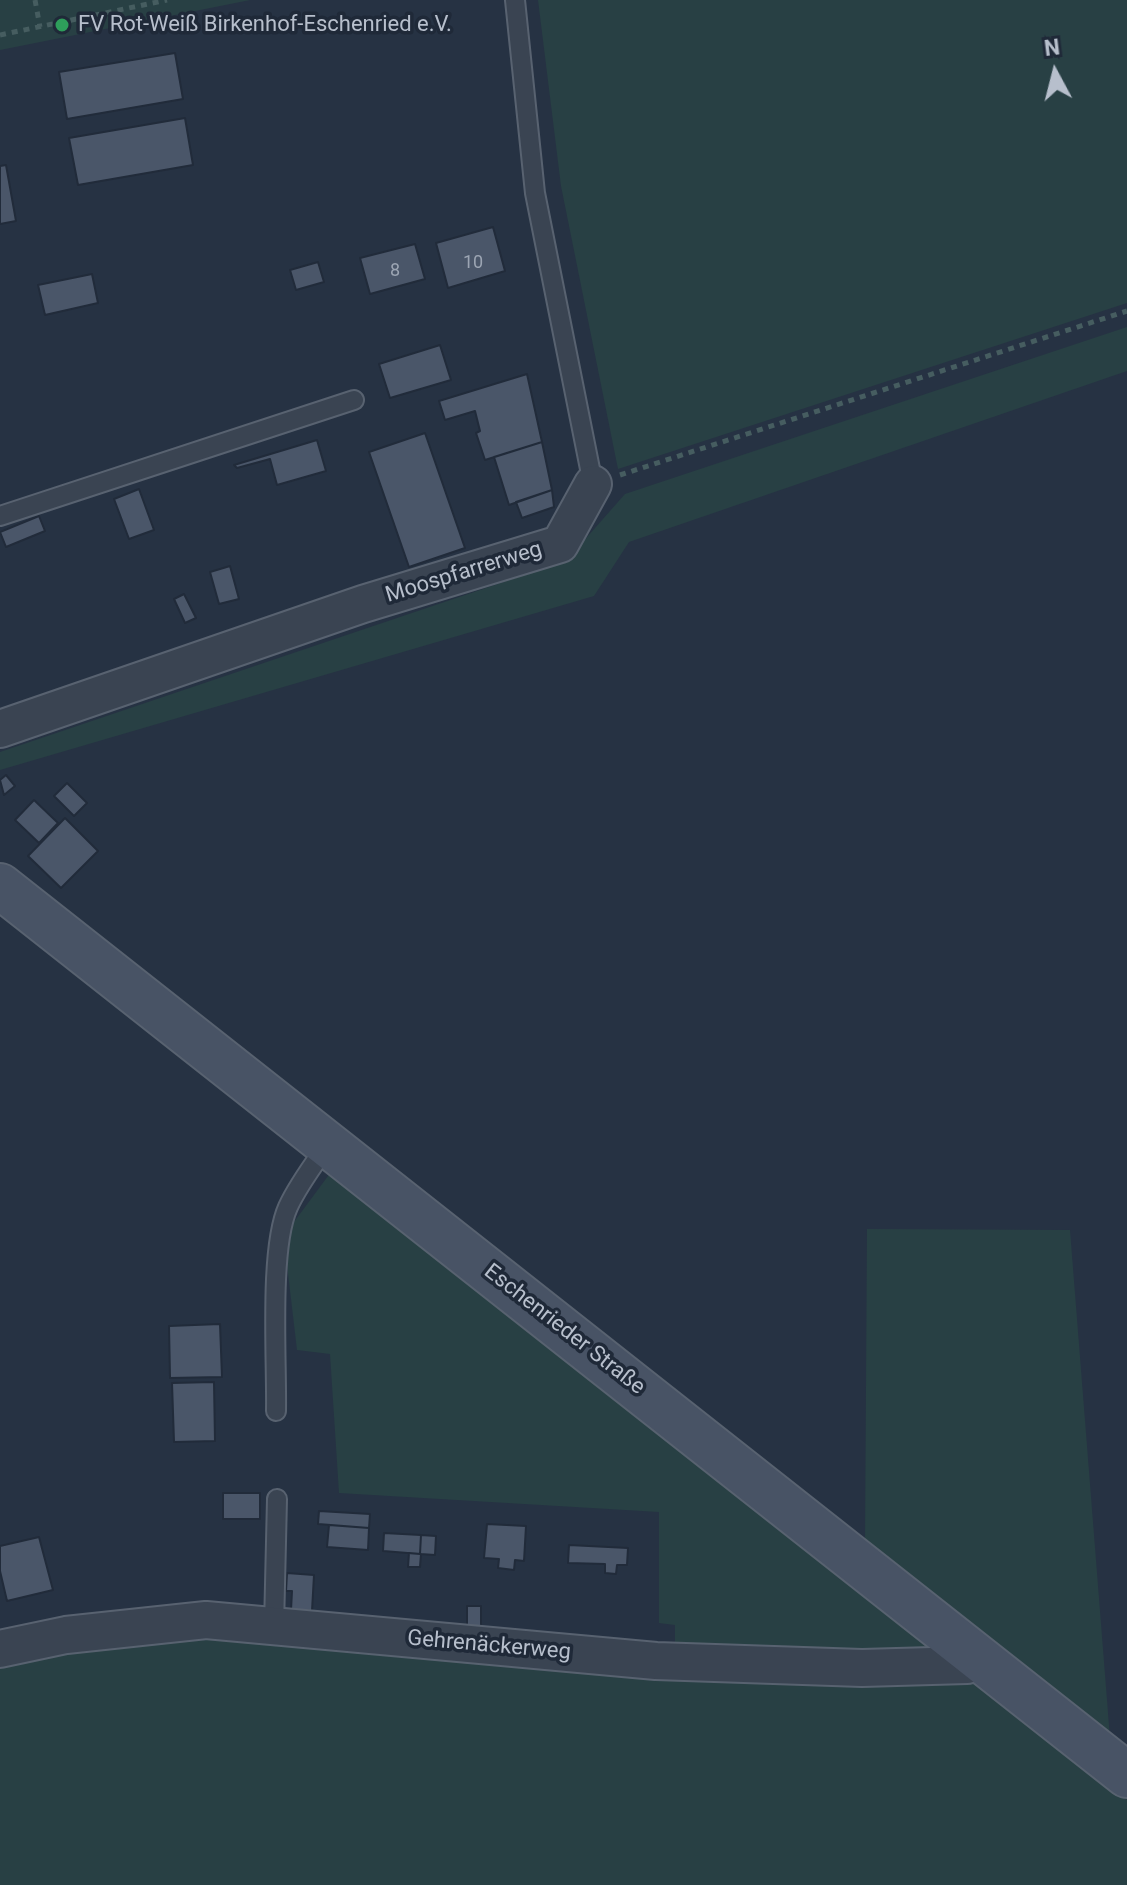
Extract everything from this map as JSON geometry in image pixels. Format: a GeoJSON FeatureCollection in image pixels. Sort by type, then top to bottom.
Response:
{"type":"FeatureCollection","features":[{"type":"Feature","properties":{"kind":"street","name":"Moospfarrerweg"},"geometry":{"type":"LineString","coordinates":[[0,729],[363,604],[560,544],[593,484]]}},
{"type":"Feature","properties":{"kind":"street","name":"Eschenrieder Straße"},"geometry":{"type":"LineString","coordinates":[[0,886],[1127,1775]]}},
{"type":"Feature","properties":{"kind":"street","name":"Gehrenäckerweg"},"geometry":{"type":"LineString","coordinates":[[0,1649],[155,1623],[206,1620],[656,1661],[862,1668],[967,1665],[979,1656]]}},
{"type":"Feature","properties":{"kind":"lane"},"geometry":{"type":"LineString","coordinates":[[515,0],[535,193],[593,484]]}},
{"type":"Feature","properties":{"kind":"lane"},"geometry":{"type":"LineString","coordinates":[[0,516],[354,400]]}},
{"type":"Feature","properties":{"kind":"lane"},"geometry":{"type":"LineString","coordinates":[[276,1411],[277,1263],[281,1231],[287,1208],[328,1144]]}},
{"type":"Feature","properties":{"kind":"lane"},"geometry":{"type":"LineString","coordinates":[[274,1627],[277,1499]]}},
{"type":"Feature","properties":{"kind":"path"},"geometry":{"type":"LineString","coordinates":[[35,0],[40,27]]}},
{"type":"Feature","properties":{"kind":"path"},"geometry":{"type":"LineString","coordinates":[[0,35],[167,0]]}},
{"type":"Feature","properties":{"kind":"path"},"geometry":{"type":"LineString","coordinates":[[593,484],[1127,311]]}},
{"type":"Feature","properties":{"kind":"green space","name":"FV Rot-Weiß Birkenhof-Eschenried e.V."},"geometry":{"type":"Polygon","coordinates":[[[0,0],[250,0],[0,50],[0,0]]]}},
{"type":"Feature","properties":{"kind":"green space"},"geometry":{"type":"Polygon","coordinates":[[[538,0],[1127,0],[1127,303],[618,469],[561,186],[538,0]]]}},
{"type":"Feature","properties":{"kind":"green space"},"geometry":{"type":"Polygon","coordinates":[[[1127,327],[1127,371],[629,542],[594,596],[0,770],[0,752],[566,561],[625,494],[1127,327]]]}},
{"type":"Feature","properties":{"kind":"green space"},"geometry":{"type":"Polygon","coordinates":[[[331,1172],[942,1651],[675,1655],[675,1625],[659,1623],[659,1512],[339,1493],[330,1354],[297,1350],[287,1265],[291,1226],[331,1172]]]}},
{"type":"Feature","properties":{"kind":"green space"},"geometry":{"type":"Polygon","coordinates":[[[867,1229],[1070,1230],[1110,1738],[865,1543],[867,1229]]]}},
{"type":"Feature","properties":{"kind":"green space"},"geometry":{"type":"Polygon","coordinates":[[[155,1631],[963,1678],[980,1682],[1127,1800],[1127,1885],[0,1885],[0,1656],[155,1631]]]}},
{"type":"Feature","properties":{"kind":"building"},"geometry":{"type":"Polygon","coordinates":[[[175,53],[183,99],[67,119],[59,72],[175,53]]]}},
{"type":"Feature","properties":{"kind":"building"},"geometry":{"type":"Polygon","coordinates":[[[185,118],[193,165],[78,185],[69,138],[185,118]]]}},
{"type":"Feature","properties":{"kind":"building"},"geometry":{"type":"Polygon","coordinates":[[[6,165],[16,221],[0,224],[0,166],[6,165]]]}},
{"type":"Feature","properties":{"kind":"building"},"geometry":{"type":"Polygon","coordinates":[[[493,227],[505,271],[448,288],[436,243],[493,227]]]}},
{"type":"Feature","properties":{"kind":"building"},"geometry":{"type":"Polygon","coordinates":[[[415,244],[425,279],[370,294],[360,258],[415,244]]]}},
{"type":"Feature","properties":{"kind":"building"},"geometry":{"type":"Polygon","coordinates":[[[318,262],[324,282],[296,290],[290,270],[318,262]]]}},
{"type":"Feature","properties":{"kind":"building"},"geometry":{"type":"Polygon","coordinates":[[[92,274],[98,303],[45,315],[38,285],[92,274]]]}},
{"type":"Feature","properties":{"kind":"building"},"geometry":{"type":"Polygon","coordinates":[[[440,345],[451,380],[390,398],[379,364],[440,345]]]}},
{"type":"Feature","properties":{"kind":"building"},"geometry":{"type":"Polygon","coordinates":[[[527,374],[542,442],[485,460],[476,433],[480,431],[475,411],[445,420],[439,401],[527,374]]]}},
{"type":"Feature","properties":{"kind":"building"},"geometry":{"type":"Polygon","coordinates":[[[425,433],[465,548],[409,567],[369,452],[425,433]]]}},
{"type":"Feature","properties":{"kind":"building"},"geometry":{"type":"Polygon","coordinates":[[[317,440],[326,471],[277,485],[270,459],[237,468],[234,465],[317,440]]]}},
{"type":"Feature","properties":{"kind":"building"},"geometry":{"type":"Polygon","coordinates":[[[542,442],[552,490],[509,505],[494,457],[542,442]]]}},
{"type":"Feature","properties":{"kind":"building"},"geometry":{"type":"Polygon","coordinates":[[[139,489],[154,530],[129,539],[114,499],[139,489]]]}},
{"type":"Feature","properties":{"kind":"building"},"geometry":{"type":"Polygon","coordinates":[[[552,490],[554,507],[522,518],[516,502],[552,490]]]}},
{"type":"Feature","properties":{"kind":"building"},"geometry":{"type":"Polygon","coordinates":[[[39,516],[45,531],[6,547],[0,532],[39,516]]]}},
{"type":"Feature","properties":{"kind":"building"},"geometry":{"type":"Polygon","coordinates":[[[230,566],[239,599],[219,604],[210,572],[230,566]]]}},
{"type":"Feature","properties":{"kind":"building"},"geometry":{"type":"Polygon","coordinates":[[[184,594],[196,618],[185,623],[174,599],[184,594]]]}},
{"type":"Feature","properties":{"kind":"building"},"geometry":{"type":"Polygon","coordinates":[[[6,775],[15,786],[4,795],[0,780],[6,775]]]}},
{"type":"Feature","properties":{"kind":"building"},"geometry":{"type":"Polygon","coordinates":[[[67,783],[87,803],[74,816],[54,796],[67,783]]]}},
{"type":"Feature","properties":{"kind":"building"},"geometry":{"type":"Polygon","coordinates":[[[34,800],[58,823],[39,843],[15,820],[34,800]]]}},
{"type":"Feature","properties":{"kind":"building"},"geometry":{"type":"Polygon","coordinates":[[[65,818],[98,851],[61,888],[28,856],[65,818]]]}},
{"type":"Feature","properties":{"kind":"building"},"geometry":{"type":"Polygon","coordinates":[[[220,1324],[222,1377],[170,1378],[169,1326],[220,1324]]]}},
{"type":"Feature","properties":{"kind":"building"},"geometry":{"type":"Polygon","coordinates":[[[214,1382],[215,1441],[174,1442],[172,1383],[214,1382]]]}},
{"type":"Feature","properties":{"kind":"building"},"geometry":{"type":"Polygon","coordinates":[[[223,1493],[260,1493],[260,1519],[223,1519],[223,1493]]]}},
{"type":"Feature","properties":{"kind":"building"},"geometry":{"type":"Polygon","coordinates":[[[319,1511],[370,1514],[369,1528],[318,1524],[319,1511]]]}},
{"type":"Feature","properties":{"kind":"building"},"geometry":{"type":"Polygon","coordinates":[[[487,1524],[526,1526],[524,1561],[515,1560],[514,1570],[498,1568],[499,1559],[484,1558],[487,1524]]]}},
{"type":"Feature","properties":{"kind":"building"},"geometry":{"type":"Polygon","coordinates":[[[329,1525],[369,1528],[368,1550],[327,1547],[329,1525]]]}},
{"type":"Feature","properties":{"kind":"building"},"geometry":{"type":"Polygon","coordinates":[[[384,1533],[421,1535],[420,1554],[383,1551],[384,1533]]]}},
{"type":"Feature","properties":{"kind":"building"},"geometry":{"type":"Polygon","coordinates":[[[421,1535],[436,1536],[435,1555],[420,1554],[421,1535]]]}},
{"type":"Feature","properties":{"kind":"building"},"geometry":{"type":"Polygon","coordinates":[[[39,1537],[53,1590],[7,1601],[0,1571],[0,1546],[39,1537]]]}},
{"type":"Feature","properties":{"kind":"building"},"geometry":{"type":"Polygon","coordinates":[[[569,1545],[628,1548],[627,1565],[617,1565],[616,1574],[605,1573],[605,1564],[568,1563],[569,1545]]]}},
{"type":"Feature","properties":{"kind":"building"},"geometry":{"type":"Polygon","coordinates":[[[409,1553],[421,1554],[420,1567],[408,1567],[409,1553]]]}},
{"type":"Feature","properties":{"kind":"building"},"geometry":{"type":"Polygon","coordinates":[[[287,1573],[314,1575],[312,1611],[291,1610],[292,1591],[286,1591],[287,1573]]]}},
{"type":"Feature","properties":{"kind":"building"},"geometry":{"type":"Polygon","coordinates":[[[467,1606],[481,1606],[481,1632],[467,1632],[467,1606]]]}},
{"type":"Feature","properties":{"kind":"place","name":"FV Rot-Weiß Birkenhof-Eschenried e.V."},"geometry":{"type":"Point","coordinates":[62,25]}}]}
